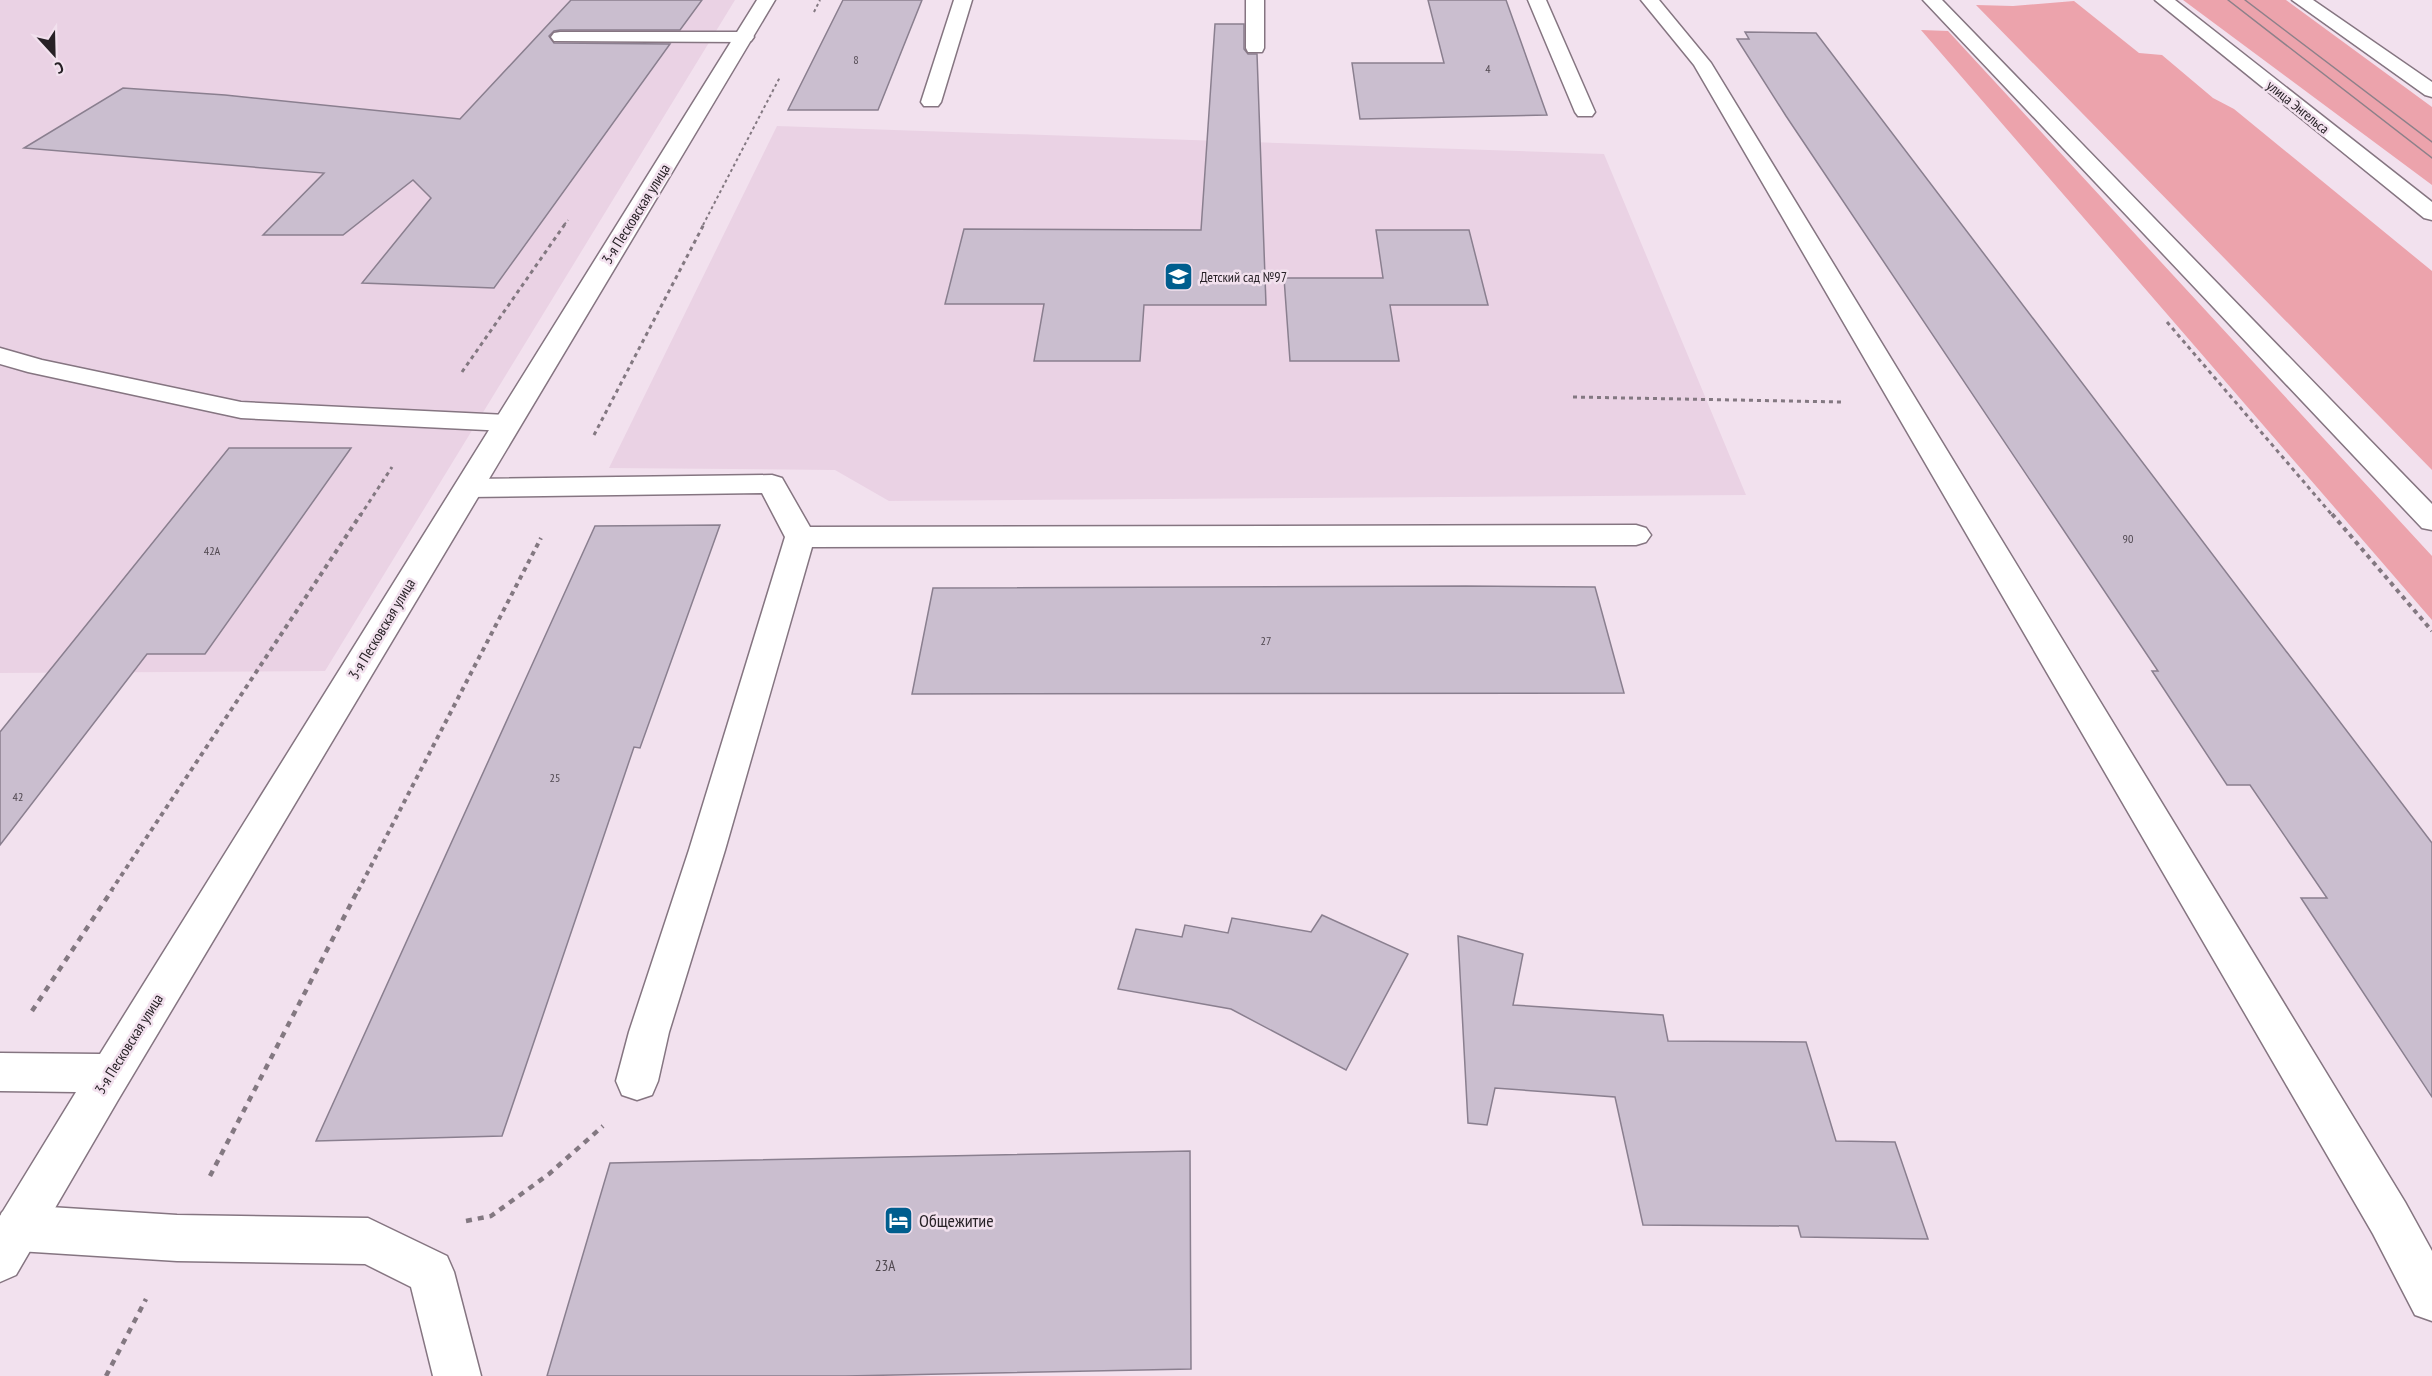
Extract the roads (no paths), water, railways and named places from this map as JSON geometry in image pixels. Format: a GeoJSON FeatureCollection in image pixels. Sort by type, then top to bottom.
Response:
{"type":"FeatureCollection","features":[{"type":"Feature","properties":{"kind":"street","name":"3-я Песковская улица"},"geometry":{"type":"LineString","coordinates":[[9,1244],[766,0]]}},
{"type":"Feature","properties":{"kind":"street"},"geometry":{"type":"LineString","coordinates":[[931,102],[963,0]]}},
{"type":"Feature","properties":{"kind":"street"},"geometry":{"type":"LineString","coordinates":[[1255,0],[1255,48]]}},
{"type":"Feature","properties":{"kind":"street"},"geometry":{"type":"LineString","coordinates":[[1537,0],[1585,112]]}},
{"type":"Feature","properties":{"kind":"street"},"geometry":{"type":"LineString","coordinates":[[1650,0],[1702,63],[2389,1218],[2432,1298]]}},
{"type":"Feature","properties":{"kind":"street"},"geometry":{"type":"LineString","coordinates":[[1932,0],[2432,521]]}},
{"type":"Feature","properties":{"kind":"street","name":"улица Энгельса"},"geometry":{"type":"LineString","coordinates":[[2164,0],[2432,213]]}},
{"type":"Feature","properties":{"kind":"street"},"geometry":{"type":"LineString","coordinates":[[2301,0],[2432,91]]}},
{"type":"Feature","properties":{"kind":"street"},"geometry":{"type":"LineString","coordinates":[[560,38],[745,37]]}},
{"type":"Feature","properties":{"kind":"street"},"geometry":{"type":"LineString","coordinates":[[0,356],[37,367],[241,410],[507,423]]}},
{"type":"Feature","properties":{"kind":"street"},"geometry":{"type":"LineString","coordinates":[[468,488],[772,484],[800,537],[649,1032],[637,1081]]}},
{"type":"Feature","properties":{"kind":"street"},"geometry":{"type":"LineString","coordinates":[[800,537],[1636,535]]}},
{"type":"Feature","properties":{"kind":"street"},"geometry":{"type":"LineString","coordinates":[[0,1072],[111,1074]]}},
{"type":"Feature","properties":{"kind":"street"},"geometry":{"type":"LineString","coordinates":[[9,1244],[177,1238],[368,1241],[431,1272],[457,1376]]}},
{"type":"Feature","properties":{"kind":"tram line"},"geometry":{"type":"LineString","coordinates":[[2228,0],[2432,158]]}},
{"type":"Feature","properties":{"kind":"tram line"},"geometry":{"type":"LineString","coordinates":[[2245,0],[2432,142]]}},
{"type":"Feature","properties":{"kind":"place","name":"Детский сад №97"},"geometry":{"type":"Point","coordinates":[1179,277]}},
{"type":"Feature","properties":{"kind":"place","name":"Общежитие"},"geometry":{"type":"Point","coordinates":[898,1221]}}]}
